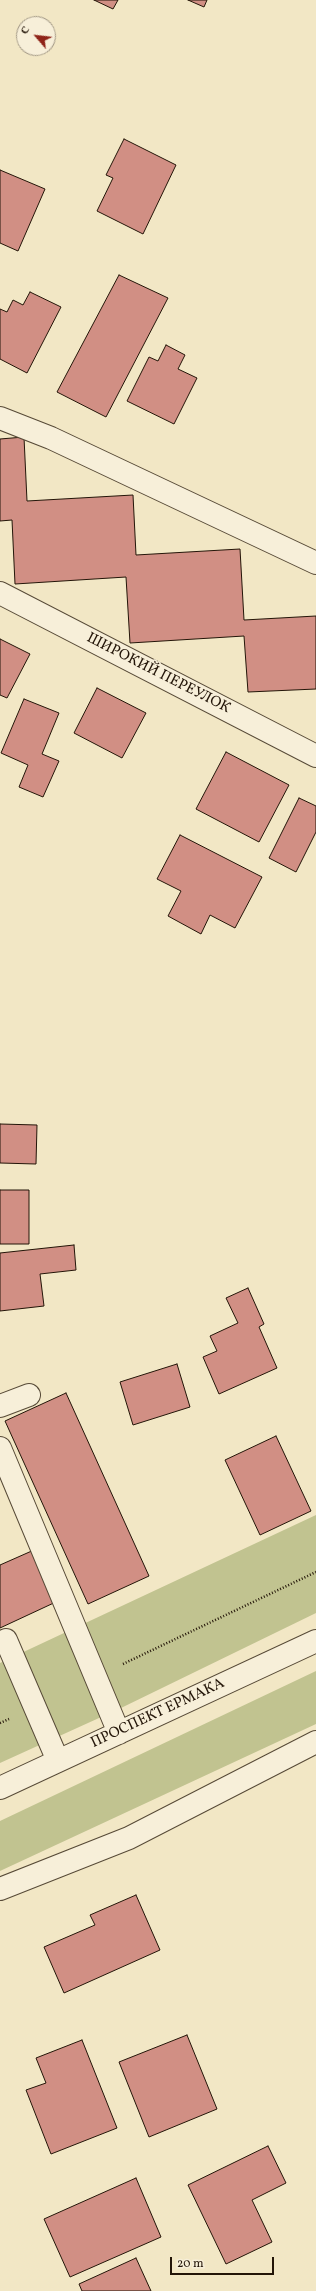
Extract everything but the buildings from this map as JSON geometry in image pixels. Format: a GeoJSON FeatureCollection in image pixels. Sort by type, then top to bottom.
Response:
{"type":"FeatureCollection","features":[{"type":"Feature","properties":{"kind":"street"},"geometry":{"type":"LineString","coordinates":[[0,418],[50,438],[316,563]]}},
{"type":"Feature","properties":{"kind":"street","name":"ШИРОКИЙ ПЕРЕУЛОК"},"geometry":{"type":"LineString","coordinates":[[0,593],[316,756]]}},
{"type":"Feature","properties":{"kind":"street"},"geometry":{"type":"LineString","coordinates":[[0,1406],[28,1395]]}},
{"type":"Feature","properties":{"kind":"street"},"geometry":{"type":"LineString","coordinates":[[0,1448],[119,1733]]}},
{"type":"Feature","properties":{"kind":"street"},"geometry":{"type":"LineString","coordinates":[[6,1640],[58,1761]]}},
{"type":"Feature","properties":{"kind":"street","name":"ПРОСПЕКТ ЕРМАКА"},"geometry":{"type":"LineString","coordinates":[[0,1788],[316,1640]]}},
{"type":"Feature","properties":{"kind":"street"},"geometry":{"type":"LineString","coordinates":[[0,1889],[129,1838],[316,1742]]}},
{"type":"Feature","properties":{"kind":"path"},"geometry":{"type":"LineString","coordinates":[[96,1678],[316,1572]]}},
{"type":"Feature","properties":{"kind":"path"},"geometry":{"type":"LineString","coordinates":[[0,1723],[34,1707]]}},
{"type":"Feature","properties":{"kind":"green space"},"geometry":{"type":"Polygon","coordinates":[[[316,1515],[316,1613],[121,1708],[0,1763],[0,1663],[316,1515]]]}},
{"type":"Feature","properties":{"kind":"green space"},"geometry":{"type":"Polygon","coordinates":[[[316,1671],[316,1724],[0,1871],[0,1821],[316,1671]]]}}]}
